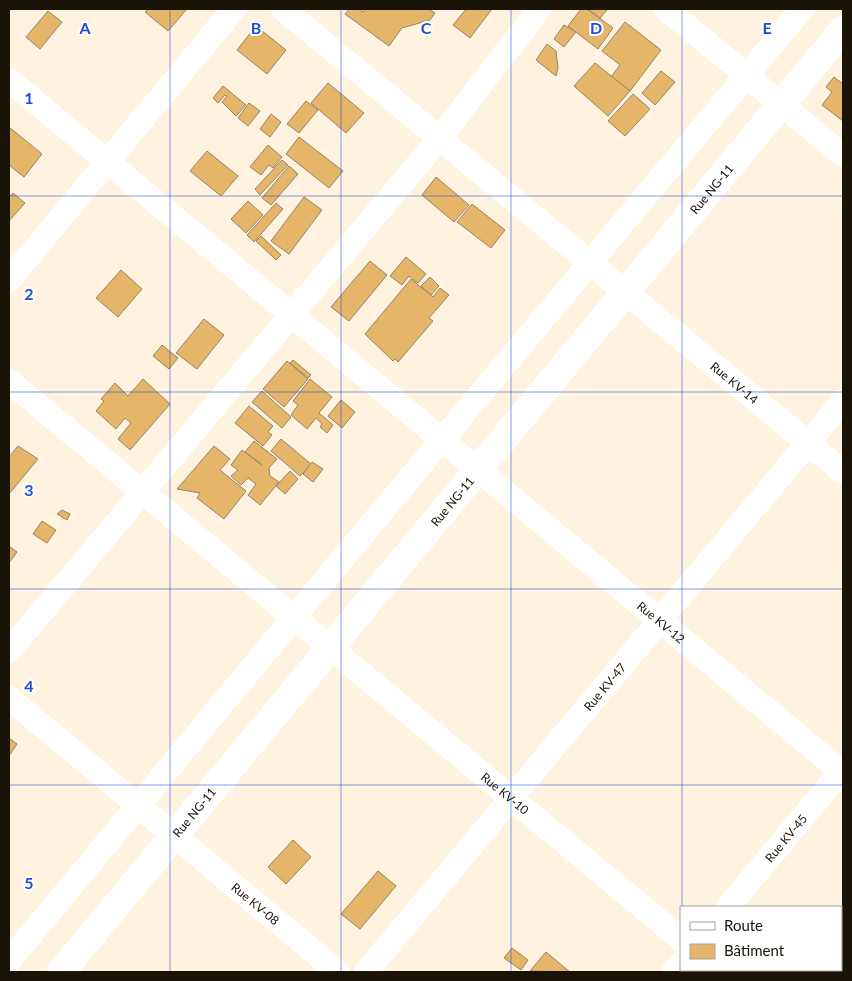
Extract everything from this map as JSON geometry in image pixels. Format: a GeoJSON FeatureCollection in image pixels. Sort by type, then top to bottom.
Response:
{"type":"FeatureCollection","features":[{"type":"Feature","properties":{"kind":"street"},"geometry":{"type":"LineString","coordinates":[[9,280],[234,9]]}},
{"type":"Feature","properties":{"kind":"street","name":"Rue KV-14"},"geometry":{"type":"LineString","coordinates":[[283,9],[843,472]]}},
{"type":"Feature","properties":{"kind":"street"},"geometry":{"type":"LineString","coordinates":[[9,651],[440,138],[539,9]]}},
{"type":"Feature","properties":{"kind":"street"},"geometry":{"type":"LineString","coordinates":[[666,9],[843,155]]}},
{"type":"Feature","properties":{"kind":"street"},"geometry":{"type":"LineString","coordinates":[[9,961],[292,616],[442,441],[802,9]]}},
{"type":"Feature","properties":{"kind":"street","name":"Rue NG-11"},"geometry":{"type":"LineString","coordinates":[[61,972],[843,30]]}},
{"type":"Feature","properties":{"kind":"street","name":"Rue KV-12"},"geometry":{"type":"LineString","coordinates":[[9,80],[442,441],[843,771]]}},
{"type":"Feature","properties":{"kind":"street","name":"Rue KV-10"},"geometry":{"type":"LineString","coordinates":[[9,380],[680,938]]}},
{"type":"Feature","properties":{"kind":"street","name":"Rue KV-47"},"geometry":{"type":"LineString","coordinates":[[366,972],[843,401]]}},
{"type":"Feature","properties":{"kind":"street","name":"Rue KV-08"},"geometry":{"type":"LineString","coordinates":[[9,698],[338,972]]}},
{"type":"Feature","properties":{"kind":"street","name":"Rue KV-45"},"geometry":{"type":"LineString","coordinates":[[729,906],[843,771]]}},
{"type":"Feature","properties":{"kind":"building"},"geometry":{"type":"Polygon","coordinates":[[[148,9],[187,9],[168,31],[145,12],[148,9]]]}},
{"type":"Feature","properties":{"kind":"building"},"geometry":{"type":"Polygon","coordinates":[[[349,9],[359,9],[363,12],[365,9],[428,9],[435,13],[430,20],[402,28],[389,46],[345,14],[349,9]]]}},
{"type":"Feature","properties":{"kind":"building"},"geometry":{"type":"Polygon","coordinates":[[[466,9],[492,9],[470,38],[453,25],[466,9]]]}},
{"type":"Feature","properties":{"kind":"building"},"geometry":{"type":"Polygon","coordinates":[[[581,9],[587,9],[613,28],[598,49],[568,26],[581,9]]]}},
{"type":"Feature","properties":{"kind":"building"},"geometry":{"type":"Polygon","coordinates":[[[587,9],[605,9],[607,10],[600,18],[587,9]]]}},
{"type":"Feature","properties":{"kind":"building"},"geometry":{"type":"Polygon","coordinates":[[[48,11],[62,22],[40,49],[26,37],[48,11]]]}},
{"type":"Feature","properties":{"kind":"building"},"geometry":{"type":"Polygon","coordinates":[[[625,22],[661,50],[630,91],[611,77],[620,65],[602,51],[625,22]]]}},
{"type":"Feature","properties":{"kind":"building"},"geometry":{"type":"Polygon","coordinates":[[[564,25],[576,32],[564,47],[554,39],[564,25]]]}},
{"type":"Feature","properties":{"kind":"building"},"geometry":{"type":"Polygon","coordinates":[[[256,26],[286,50],[267,74],[237,50],[256,26]]]}},
{"type":"Feature","properties":{"kind":"building"},"geometry":{"type":"Polygon","coordinates":[[[547,44],[556,51],[558,68],[556,76],[536,60],[547,44]]]}},
{"type":"Feature","properties":{"kind":"building"},"geometry":{"type":"Polygon","coordinates":[[[595,63],[630,91],[608,116],[574,86],[595,63]]]}},
{"type":"Feature","properties":{"kind":"building"},"geometry":{"type":"Polygon","coordinates":[[[661,71],[675,82],[655,105],[642,93],[661,71]]]}},
{"type":"Feature","properties":{"kind":"building"},"geometry":{"type":"Polygon","coordinates":[[[834,77],[843,84],[843,121],[822,105],[832,92],[826,87],[834,77]]]}},
{"type":"Feature","properties":{"kind":"building"},"geometry":{"type":"Polygon","coordinates":[[[328,83],[364,113],[346,133],[311,103],[328,83]]]}},
{"type":"Feature","properties":{"kind":"building"},"geometry":{"type":"Polygon","coordinates":[[[223,86],[246,105],[236,116],[222,102],[227,96],[225,95],[218,103],[213,98],[223,86]]]}},
{"type":"Feature","properties":{"kind":"building"},"geometry":{"type":"Polygon","coordinates":[[[633,94],[650,109],[625,136],[608,121],[633,94]]]}},
{"type":"Feature","properties":{"kind":"building"},"geometry":{"type":"Polygon","coordinates":[[[306,101],[318,110],[299,133],[287,124],[306,101]]]}},
{"type":"Feature","properties":{"kind":"building"},"geometry":{"type":"Polygon","coordinates":[[[249,103],[260,111],[248,126],[238,118],[249,103]]]}},
{"type":"Feature","properties":{"kind":"building"},"geometry":{"type":"Polygon","coordinates":[[[271,114],[281,122],[270,137],[260,129],[271,114]]]}},
{"type":"Feature","properties":{"kind":"building"},"geometry":{"type":"Polygon","coordinates":[[[9,127],[42,154],[24,177],[9,165],[9,127]]]}},
{"type":"Feature","properties":{"kind":"building"},"geometry":{"type":"Polygon","coordinates":[[[299,137],[343,171],[329,188],[286,154],[299,137]]]}},
{"type":"Feature","properties":{"kind":"building"},"geometry":{"type":"Polygon","coordinates":[[[268,145],[282,157],[273,168],[269,165],[261,175],[250,167],[268,145]]]}},
{"type":"Feature","properties":{"kind":"building"},"geometry":{"type":"Polygon","coordinates":[[[207,151],[238,176],[221,196],[190,171],[207,151]]]}},
{"type":"Feature","properties":{"kind":"building"},"geometry":{"type":"Polygon","coordinates":[[[282,160],[288,165],[260,195],[255,189],[282,160]]]}},
{"type":"Feature","properties":{"kind":"building"},"geometry":{"type":"Polygon","coordinates":[[[289,166],[298,174],[271,205],[262,198],[289,166]]]}},
{"type":"Feature","properties":{"kind":"building"},"geometry":{"type":"Polygon","coordinates":[[[436,177],[469,205],[454,222],[422,195],[436,177]]]}},
{"type":"Feature","properties":{"kind":"building"},"geometry":{"type":"Polygon","coordinates":[[[13,193],[25,203],[9,221],[9,197],[13,193]]]}},
{"type":"Feature","properties":{"kind":"building"},"geometry":{"type":"Polygon","coordinates":[[[304,197],[322,210],[289,254],[271,241],[304,197]]]}},
{"type":"Feature","properties":{"kind":"building"},"geometry":{"type":"Polygon","coordinates":[[[248,201],[263,215],[246,233],[231,219],[248,201]]]}},
{"type":"Feature","properties":{"kind":"building"},"geometry":{"type":"Polygon","coordinates":[[[276,203],[283,209],[254,242],[247,235],[276,203]]]}},
{"type":"Feature","properties":{"kind":"building"},"geometry":{"type":"Polygon","coordinates":[[[472,204],[505,230],[491,248],[457,222],[472,204]]]}},
{"type":"Feature","properties":{"kind":"building"},"geometry":{"type":"Polygon","coordinates":[[[261,236],[281,255],[276,260],[256,241],[261,236]]]}},
{"type":"Feature","properties":{"kind":"building"},"geometry":{"type":"Polygon","coordinates":[[[406,257],[426,274],[418,283],[409,276],[402,285],[390,276],[406,257]]]}},
{"type":"Feature","properties":{"kind":"building"},"geometry":{"type":"Polygon","coordinates":[[[370,261],[387,275],[349,321],[331,307],[370,261]]]}},
{"type":"Feature","properties":{"kind":"building"},"geometry":{"type":"Polygon","coordinates":[[[121,270],[142,289],[118,317],[96,298],[121,270]]]}},
{"type":"Feature","properties":{"kind":"building"},"geometry":{"type":"Polygon","coordinates":[[[430,277],[439,286],[431,295],[421,286],[430,277]]]}},
{"type":"Feature","properties":{"kind":"building"},"geometry":{"type":"Polygon","coordinates":[[[411,279],[433,297],[440,288],[449,295],[429,318],[433,321],[398,362],[395,359],[393,361],[365,334],[411,279]]]}},
{"type":"Feature","properties":{"kind":"building"},"geometry":{"type":"Polygon","coordinates":[[[204,319],[224,335],[197,369],[176,353],[204,319]]]}},
{"type":"Feature","properties":{"kind":"building"},"geometry":{"type":"Polygon","coordinates":[[[162,345],[178,358],[169,369],[153,356],[162,345]]]}},
{"type":"Feature","properties":{"kind":"building"},"geometry":{"type":"Polygon","coordinates":[[[293,360],[311,375],[308,378],[290,363],[293,360]]]}},
{"type":"Feature","properties":{"kind":"building"},"geometry":{"type":"Polygon","coordinates":[[[287,361],[308,379],[284,407],[263,389],[287,361]]]}},
{"type":"Feature","properties":{"kind":"building"},"geometry":{"type":"Polygon","coordinates":[[[143,379],[170,404],[130,450],[118,439],[131,423],[125,418],[116,429],[96,411],[104,401],[101,399],[115,383],[128,396],[143,379]]]}},
{"type":"Feature","properties":{"kind":"building"},"geometry":{"type":"Polygon","coordinates":[[[310,379],[332,397],[319,413],[333,425],[327,433],[320,427],[322,424],[316,418],[307,429],[291,415],[298,405],[293,401],[310,379]]]}},
{"type":"Feature","properties":{"kind":"building"},"geometry":{"type":"Polygon","coordinates":[[[262,391],[291,417],[282,428],[252,402],[262,391]]]}},
{"type":"Feature","properties":{"kind":"building"},"geometry":{"type":"Polygon","coordinates":[[[341,400],[355,412],[342,428],[328,416],[341,400]]]}},
{"type":"Feature","properties":{"kind":"building"},"geometry":{"type":"Polygon","coordinates":[[[249,406],[273,426],[268,432],[272,435],[263,446],[235,423],[249,406]]]}},
{"type":"Feature","properties":{"kind":"building"},"geometry":{"type":"Polygon","coordinates":[[[281,439],[311,464],[300,476],[271,451],[281,439]]]}},
{"type":"Feature","properties":{"kind":"building"},"geometry":{"type":"Polygon","coordinates":[[[254,441],[277,459],[269,468],[270,476],[279,482],[260,505],[248,495],[256,484],[248,478],[241,485],[231,476],[238,470],[231,465],[242,450],[262,465],[245,452],[254,441]]]}},
{"type":"Feature","properties":{"kind":"building"},"geometry":{"type":"Polygon","coordinates":[[[18,446],[38,459],[9,494],[9,457],[18,446]]]}},
{"type":"Feature","properties":{"kind":"building"},"geometry":{"type":"Polygon","coordinates":[[[214,446],[230,459],[220,470],[246,491],[224,519],[197,498],[200,493],[177,489],[214,446]]]}},
{"type":"Feature","properties":{"kind":"building"},"geometry":{"type":"Polygon","coordinates":[[[312,462],[323,469],[313,482],[303,474],[312,462]]]}},
{"type":"Feature","properties":{"kind":"building"},"geometry":{"type":"Polygon","coordinates":[[[290,471],[298,479],[285,494],[276,486],[290,471]]]}},
{"type":"Feature","properties":{"kind":"building"},"geometry":{"type":"Polygon","coordinates":[[[62,510],[70,514],[67,520],[57,514],[62,510]]]}},
{"type":"Feature","properties":{"kind":"building"},"geometry":{"type":"Polygon","coordinates":[[[42,521],[56,530],[47,543],[33,534],[42,521]]]}},
{"type":"Feature","properties":{"kind":"building"},"geometry":{"type":"Polygon","coordinates":[[[9,546],[17,552],[9,563],[9,546]]]}},
{"type":"Feature","properties":{"kind":"building"},"geometry":{"type":"Polygon","coordinates":[[[9,738],[17,744],[9,756],[9,738]]]}},
{"type":"Feature","properties":{"kind":"building"},"geometry":{"type":"Polygon","coordinates":[[[293,840],[311,857],[286,884],[268,867],[293,840]]]}},
{"type":"Feature","properties":{"kind":"building"},"geometry":{"type":"Polygon","coordinates":[[[378,871],[396,886],[360,929],[341,914],[378,871]]]}},
{"type":"Feature","properties":{"kind":"building"},"geometry":{"type":"Polygon","coordinates":[[[512,948],[528,960],[521,970],[504,958],[512,948]]]}},
{"type":"Feature","properties":{"kind":"building"},"geometry":{"type":"Polygon","coordinates":[[[546,952],[570,972],[530,971],[546,952]]]}}]}
